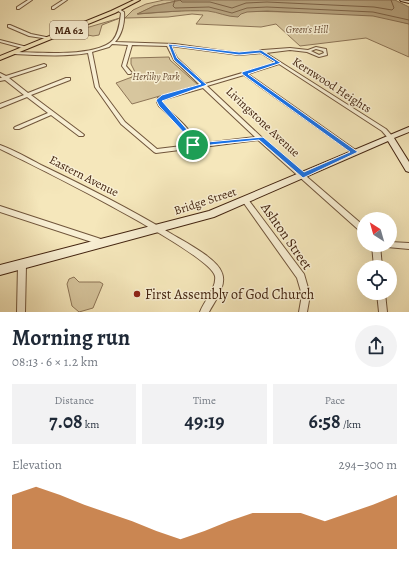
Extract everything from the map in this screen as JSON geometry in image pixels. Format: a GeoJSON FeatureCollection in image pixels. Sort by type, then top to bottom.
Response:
{"type":"FeatureCollection","features":[{"type":"Feature","properties":{"kind":"main road","name":"MA 62"},"geometry":{"type":"LineString","coordinates":[[0,58],[119,10],[138,0]]}},
{"type":"Feature","properties":{"kind":"main road"},"geometry":{"type":"LineString","coordinates":[[402,0],[409,2]]}},
{"type":"Feature","properties":{"kind":"main road","name":"Bridge Street"},"geometry":{"type":"LineString","coordinates":[[0,270],[211,214],[409,129]]}},
{"type":"Feature","properties":{"kind":"main road"},"geometry":{"type":"LineString","coordinates":[[390,137],[409,169]]}},
{"type":"Feature","properties":{"kind":"street"},"geometry":{"type":"LineString","coordinates":[[18,8],[30,0]]}},
{"type":"Feature","properties":{"kind":"street"},"geometry":{"type":"LineString","coordinates":[[53,8],[65,0]]}},
{"type":"Feature","properties":{"kind":"street"},"geometry":{"type":"LineString","coordinates":[[14,53],[65,54],[90,51],[111,43],[115,40],[121,24],[123,13],[119,10]]}},
{"type":"Feature","properties":{"kind":"street"},"geometry":{"type":"LineString","coordinates":[[8,26],[30,35],[49,38]]}},
{"type":"Feature","properties":{"kind":"street"},"geometry":{"type":"LineString","coordinates":[[0,41],[26,48]]}},
{"type":"Feature","properties":{"kind":"street"},"geometry":{"type":"LineString","coordinates":[[111,43],[130,45],[169,45],[239,54],[290,49],[308,50]]}},
{"type":"Feature","properties":{"kind":"street"},"geometry":{"type":"LineString","coordinates":[[130,45],[124,66],[130,73]]}},
{"type":"Feature","properties":{"kind":"street","name":"Livingstone Avenue"},"geometry":{"type":"LineString","coordinates":[[169,45],[175,59],[260,138],[357,224]]}},
{"type":"Feature","properties":{"kind":"street"},"geometry":{"type":"LineString","coordinates":[[90,51],[97,87],[123,124],[156,151],[193,145],[260,138]]}},
{"type":"Feature","properties":{"kind":"street","name":"Kernwood Heights"},"geometry":{"type":"LineString","coordinates":[[261,51],[384,130],[390,137]]}},
{"type":"Feature","properties":{"kind":"street"},"geometry":{"type":"LineString","coordinates":[[193,145],[188,134],[161,105],[159,100],[164,97],[279,63]]}},
{"type":"Feature","properties":{"kind":"street"},"geometry":{"type":"LineString","coordinates":[[3,79],[44,65]]}},
{"type":"Feature","properties":{"kind":"street"},"geometry":{"type":"LineString","coordinates":[[244,73],[355,152]]}},
{"type":"Feature","properties":{"kind":"street"},"geometry":{"type":"LineString","coordinates":[[0,74],[3,79],[80,134]]}},
{"type":"Feature","properties":{"kind":"street"},"geometry":{"type":"LineString","coordinates":[[0,106],[68,78]]}},
{"type":"Feature","properties":{"kind":"street"},"geometry":{"type":"LineString","coordinates":[[17,128],[52,113]]}},
{"type":"Feature","properties":{"kind":"street","name":"Eastern Avenue"},"geometry":{"type":"LineString","coordinates":[[0,147],[70,180],[194,251],[218,273],[219,282],[204,312]]}},
{"type":"Feature","properties":{"kind":"street","name":"Ashton Street"},"geometry":{"type":"LineString","coordinates":[[245,200],[301,277],[306,295],[304,312]]}},
{"type":"Feature","properties":{"kind":"street"},"geometry":{"type":"LineString","coordinates":[[0,209],[101,242]]}},
{"type":"Feature","properties":{"kind":"street"},"geometry":{"type":"LineString","coordinates":[[397,245],[409,246]]}},
{"type":"Feature","properties":{"kind":"street"},"geometry":{"type":"LineString","coordinates":[[22,265],[22,312]]}},
{"type":"Feature","properties":{"kind":"street"},"geometry":{"type":"LineString","coordinates":[[382,300],[383,312]]}},
{"type":"Feature","properties":{"kind":"green space","name":"Green's Hill"},"geometry":{"type":"Polygon","coordinates":[[[164,0],[181,0],[154,6],[138,14],[192,10],[340,13],[381,16],[409,24],[409,57],[366,38],[300,46],[276,24],[261,27],[196,24],[203,15],[192,14],[168,17],[125,18],[133,10],[146,4],[164,0]]]}},
{"type":"Feature","properties":{"kind":"green space"},"geometry":{"type":"Polygon","coordinates":[[[120,18],[102,25],[99,35],[93,36],[72,32],[120,18]]]}},
{"type":"Feature","properties":{"kind":"green space","name":"Herlihy Park"},"geometry":{"type":"Polygon","coordinates":[[[169,57],[170,60],[198,85],[132,104],[116,83],[132,77],[135,72],[131,64],[131,58],[169,57]]]}},
{"type":"Feature","properties":{"kind":"green space"},"geometry":{"type":"Polygon","coordinates":[[[74,277],[79,282],[100,282],[103,284],[93,308],[79,312],[72,306],[67,284],[69,279],[74,277]]]}},
{"type":"Feature","properties":{"kind":"water"},"geometry":{"type":"Polygon","coordinates":[[[181,0],[395,0],[409,7],[409,24],[373,16],[267,11],[247,12],[238,17],[208,11],[137,14],[154,6],[181,0]]]}},
{"type":"Feature","properties":{"kind":"place","name":"First Assembly of God Church"},"geometry":{"type":"Point","coordinates":[137,294]}},
{"type":"Feature","properties":{"kind":"route"},"geometry":{"type":"LineString","coordinates":[[169,45],[188,46],[239,54],[261,51],[279,63],[244,73],[355,152],[303,175],[260,138],[193,145],[188,134],[161,105],[159,100],[164,97],[204,85],[175,59],[169,45]]}}]}
